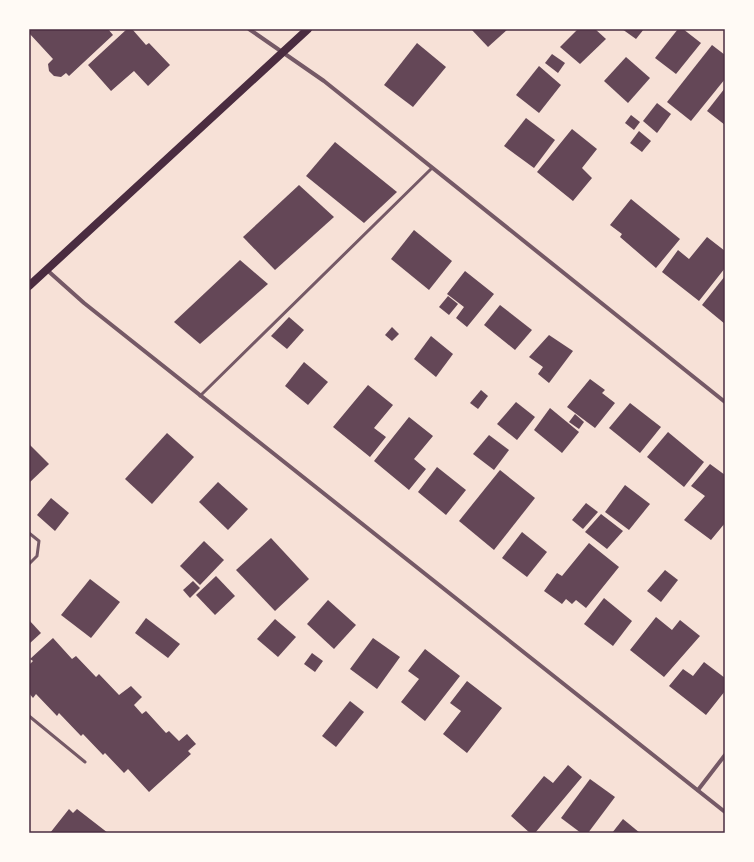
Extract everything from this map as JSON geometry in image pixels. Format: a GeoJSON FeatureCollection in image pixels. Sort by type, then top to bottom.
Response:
{"type":"FeatureCollection","features":[{"type":"Feature","properties":{"kind":"main road"},"geometry":{"type":"LineString","coordinates":[[29,286],[308,29]]}},
{"type":"Feature","properties":{"kind":"street"},"geometry":{"type":"LineString","coordinates":[[249,29],[324,81],[725,402]]}},
{"type":"Feature","properties":{"kind":"street"},"geometry":{"type":"LineString","coordinates":[[46,269],[84,303],[200,396],[725,812]]}},
{"type":"Feature","properties":{"kind":"street"},"geometry":{"type":"LineString","coordinates":[[698,790],[725,755]]}},
{"type":"Feature","properties":{"kind":"lane"},"geometry":{"type":"LineString","coordinates":[[200,396],[432,168]]}},
{"type":"Feature","properties":{"kind":"lane"},"geometry":{"type":"LineString","coordinates":[[29,533],[38,541],[37,556],[29,564]]}},
{"type":"Feature","properties":{"kind":"lane"},"geometry":{"type":"LineString","coordinates":[[29,716],[85,762]]}},
{"type":"Feature","properties":{"kind":"building"},"geometry":{"type":"Polygon","coordinates":[[[29,29],[108,29],[113,35],[69,76],[66,73],[61,77],[54,76],[49,71],[48,64],[53,59],[29,33],[29,29]]]}},
{"type":"Feature","properties":{"kind":"building"},"geometry":{"type":"Polygon","coordinates":[[[127,29],[132,29],[146,45],[149,43],[170,65],[148,86],[134,71],[111,91],[88,65],[127,29]]]}},
{"type":"Feature","properties":{"kind":"building"},"geometry":{"type":"Polygon","coordinates":[[[471,29],[508,29],[488,47],[471,29]]]}},
{"type":"Feature","properties":{"kind":"building"},"geometry":{"type":"Polygon","coordinates":[[[578,29],[595,29],[606,39],[580,64],[560,47],[578,29]]]}},
{"type":"Feature","properties":{"kind":"building"},"geometry":{"type":"Polygon","coordinates":[[[622,29],[644,29],[636,39],[622,29]]]}},
{"type":"Feature","properties":{"kind":"building"},"geometry":{"type":"Polygon","coordinates":[[[678,29],[683,29],[701,43],[676,74],[655,58],[678,29]]]}},
{"type":"Feature","properties":{"kind":"building"},"geometry":{"type":"Polygon","coordinates":[[[417,43],[446,67],[413,107],[384,85],[417,43]]]}},
{"type":"Feature","properties":{"kind":"building"},"geometry":{"type":"Polygon","coordinates":[[[712,45],[725,55],[725,79],[691,121],[667,102],[712,45]]]}},
{"type":"Feature","properties":{"kind":"building"},"geometry":{"type":"Polygon","coordinates":[[[552,54],[565,63],[558,73],[545,63],[552,54]]]}},
{"type":"Feature","properties":{"kind":"building"},"geometry":{"type":"Polygon","coordinates":[[[626,57],[650,78],[628,103],[604,81],[626,57]]]}},
{"type":"Feature","properties":{"kind":"building"},"geometry":{"type":"Polygon","coordinates":[[[539,66],[561,85],[539,113],[516,95],[539,66]]]}},
{"type":"Feature","properties":{"kind":"building"},"geometry":{"type":"Polygon","coordinates":[[[725,88],[725,125],[707,111],[725,88]]]}},
{"type":"Feature","properties":{"kind":"building"},"geometry":{"type":"Polygon","coordinates":[[[657,103],[671,114],[657,133],[643,121],[657,103]]]}},
{"type":"Feature","properties":{"kind":"building"},"geometry":{"type":"Polygon","coordinates":[[[631,115],[640,122],[634,130],[625,123],[631,115]]]}},
{"type":"Feature","properties":{"kind":"building"},"geometry":{"type":"Polygon","coordinates":[[[526,118],[555,140],[534,168],[504,146],[526,118]]]}},
{"type":"Feature","properties":{"kind":"building"},"geometry":{"type":"Polygon","coordinates":[[[572,129],[597,149],[582,168],[592,178],[573,201],[537,172],[572,129]]]}},
{"type":"Feature","properties":{"kind":"building"},"geometry":{"type":"Polygon","coordinates":[[[639,131],[651,141],[642,152],[630,143],[639,131]]]}},
{"type":"Feature","properties":{"kind":"building"},"geometry":{"type":"Polygon","coordinates":[[[335,142],[397,192],[364,223],[306,176],[335,142]]]}},
{"type":"Feature","properties":{"kind":"building"},"geometry":{"type":"Polygon","coordinates":[[[299,185],[334,217],[275,270],[243,237],[299,185]]]}},
{"type":"Feature","properties":{"kind":"building"},"geometry":{"type":"Polygon","coordinates":[[[631,199],[680,239],[656,268],[620,237],[622,234],[610,225],[631,199]]]}},
{"type":"Feature","properties":{"kind":"building"},"geometry":{"type":"Polygon","coordinates":[[[414,230],[452,261],[429,290],[391,259],[414,230]]]}},
{"type":"Feature","properties":{"kind":"building"},"geometry":{"type":"Polygon","coordinates":[[[707,237],[725,251],[725,268],[699,301],[662,272],[678,250],[689,259],[707,237]]]}},
{"type":"Feature","properties":{"kind":"building"},"geometry":{"type":"Polygon","coordinates":[[[240,260],[268,284],[200,344],[174,322],[240,260]]]}},
{"type":"Feature","properties":{"kind":"building"},"geometry":{"type":"Polygon","coordinates":[[[465,271],[494,294],[467,327],[456,318],[464,307],[447,294],[465,271]]]}},
{"type":"Feature","properties":{"kind":"building"},"geometry":{"type":"Polygon","coordinates":[[[725,276],[725,324],[702,305],[725,276]]]}},
{"type":"Feature","properties":{"kind":"building"},"geometry":{"type":"Polygon","coordinates":[[[448,296],[458,304],[449,315],[439,307],[448,296]]]}},
{"type":"Feature","properties":{"kind":"building"},"geometry":{"type":"Polygon","coordinates":[[[500,305],[532,330],[515,350],[484,325],[500,305]]]}},
{"type":"Feature","properties":{"kind":"building"},"geometry":{"type":"Polygon","coordinates":[[[289,317],[304,330],[287,349],[271,336],[289,317]]]}},
{"type":"Feature","properties":{"kind":"building"},"geometry":{"type":"Polygon","coordinates":[[[392,327],[399,334],[392,341],[385,335],[392,327]]]}},
{"type":"Feature","properties":{"kind":"building"},"geometry":{"type":"Polygon","coordinates":[[[549,335],[573,351],[549,383],[538,374],[543,367],[529,357],[549,335]]]}},
{"type":"Feature","properties":{"kind":"building"},"geometry":{"type":"Polygon","coordinates":[[[431,336],[453,354],[436,377],[414,359],[431,336]]]}},
{"type":"Feature","properties":{"kind":"building"},"geometry":{"type":"Polygon","coordinates":[[[304,362],[328,382],[308,405],[285,386],[304,362]]]}},
{"type":"Feature","properties":{"kind":"building"},"geometry":{"type":"Polygon","coordinates":[[[590,379],[605,390],[602,393],[615,403],[595,428],[567,407],[590,379]]]}},
{"type":"Feature","properties":{"kind":"building"},"geometry":{"type":"Polygon","coordinates":[[[368,385],[393,405],[374,428],[386,437],[370,457],[333,427],[368,385]]]}},
{"type":"Feature","properties":{"kind":"building"},"geometry":{"type":"Polygon","coordinates":[[[481,390],[488,396],[478,409],[470,403],[481,390]]]}},
{"type":"Feature","properties":{"kind":"building"},"geometry":{"type":"Polygon","coordinates":[[[516,402],[535,417],[517,440],[497,424],[516,402]]]}},
{"type":"Feature","properties":{"kind":"building"},"geometry":{"type":"Polygon","coordinates":[[[630,403],[661,427],[640,453],[609,428],[630,403]]]}},
{"type":"Feature","properties":{"kind":"building"},"geometry":{"type":"Polygon","coordinates":[[[550,408],[579,432],[562,453],[534,430],[550,408]]]}},
{"type":"Feature","properties":{"kind":"building"},"geometry":{"type":"Polygon","coordinates":[[[575,414],[584,422],[579,429],[569,422],[575,414]]]}},
{"type":"Feature","properties":{"kind":"building"},"geometry":{"type":"Polygon","coordinates":[[[409,417],[433,436],[414,459],[426,469],[409,490],[374,461],[409,417]]]}},
{"type":"Feature","properties":{"kind":"building"},"geometry":{"type":"Polygon","coordinates":[[[668,432],[704,462],[684,487],[647,457],[668,432]]]}},
{"type":"Feature","properties":{"kind":"building"},"geometry":{"type":"Polygon","coordinates":[[[167,433],[194,457],[152,504],[125,479],[167,433]]]}},
{"type":"Feature","properties":{"kind":"building"},"geometry":{"type":"Polygon","coordinates":[[[489,435],[509,450],[494,470],[473,454],[489,435]]]}},
{"type":"Feature","properties":{"kind":"building"},"geometry":{"type":"Polygon","coordinates":[[[29,444],[49,464],[29,483],[29,444]]]}},
{"type":"Feature","properties":{"kind":"building"},"geometry":{"type":"Polygon","coordinates":[[[710,464],[725,475],[725,523],[711,540],[684,520],[705,496],[691,486],[710,464]]]}},
{"type":"Feature","properties":{"kind":"building"},"geometry":{"type":"Polygon","coordinates":[[[437,467],[466,490],[446,515],[418,492],[437,467]]]}},
{"type":"Feature","properties":{"kind":"building"},"geometry":{"type":"Polygon","coordinates":[[[500,470],[535,498],[494,550],[459,521],[500,470]]]}},
{"type":"Feature","properties":{"kind":"building"},"geometry":{"type":"Polygon","coordinates":[[[218,482],[248,509],[228,530],[199,502],[218,482]]]}},
{"type":"Feature","properties":{"kind":"building"},"geometry":{"type":"Polygon","coordinates":[[[625,485],[650,504],[629,530],[605,512],[625,485]]]}},
{"type":"Feature","properties":{"kind":"building"},"geometry":{"type":"Polygon","coordinates":[[[51,498],[69,513],[55,531],[37,515],[51,498]]]}},
{"type":"Feature","properties":{"kind":"building"},"geometry":{"type":"Polygon","coordinates":[[[586,503],[598,512],[583,529],[572,520],[586,503]]]}},
{"type":"Feature","properties":{"kind":"building"},"geometry":{"type":"Polygon","coordinates":[[[601,514],[623,531],[607,549],[585,532],[601,514]]]}},
{"type":"Feature","properties":{"kind":"building"},"geometry":{"type":"Polygon","coordinates":[[[522,532],[547,552],[527,577],[502,558],[522,532]]]}},
{"type":"Feature","properties":{"kind":"building"},"geometry":{"type":"Polygon","coordinates":[[[271,538],[309,579],[275,611],[236,570],[271,538]]]}},
{"type":"Feature","properties":{"kind":"building"},"geometry":{"type":"Polygon","coordinates":[[[204,541],[224,560],[200,585],[180,566],[204,541]]]}},
{"type":"Feature","properties":{"kind":"building"},"geometry":{"type":"Polygon","coordinates":[[[589,543],[619,567],[586,608],[576,600],[572,604],[566,599],[562,604],[544,591],[557,573],[562,576],[589,543]]]}},
{"type":"Feature","properties":{"kind":"building"},"geometry":{"type":"Polygon","coordinates":[[[665,570],[678,580],[661,602],[647,591],[665,570]]]}},
{"type":"Feature","properties":{"kind":"building"},"geometry":{"type":"Polygon","coordinates":[[[216,576],[235,596],[215,615],[196,595],[216,576]]]}},
{"type":"Feature","properties":{"kind":"building"},"geometry":{"type":"Polygon","coordinates":[[[90,579],[120,602],[91,638],[61,615],[90,579]]]}},
{"type":"Feature","properties":{"kind":"building"},"geometry":{"type":"Polygon","coordinates":[[[193,581],[200,588],[190,598],[183,590],[193,581]]]}},
{"type":"Feature","properties":{"kind":"building"},"geometry":{"type":"Polygon","coordinates":[[[604,598],[632,621],[613,646],[584,624],[604,598]]]}},
{"type":"Feature","properties":{"kind":"building"},"geometry":{"type":"Polygon","coordinates":[[[328,600],[356,625],[334,649],[307,624],[328,600]]]}},
{"type":"Feature","properties":{"kind":"building"},"geometry":{"type":"Polygon","coordinates":[[[656,617],[672,630],[680,620],[700,636],[664,677],[630,650],[656,617]]]}},
{"type":"Feature","properties":{"kind":"building"},"geometry":{"type":"Polygon","coordinates":[[[146,618],[180,644],[168,658],[135,633],[146,618]]]}},
{"type":"Feature","properties":{"kind":"building"},"geometry":{"type":"Polygon","coordinates":[[[275,619],[296,637],[278,657],[257,639],[275,619]]]}},
{"type":"Feature","properties":{"kind":"building"},"geometry":{"type":"Polygon","coordinates":[[[29,620],[41,633],[29,644],[29,620]]]}},
{"type":"Feature","properties":{"kind":"building"},"geometry":{"type":"Polygon","coordinates":[[[53,638],[72,659],[76,656],[96,677],[99,674],[119,695],[131,686],[142,697],[134,705],[142,714],[146,711],[166,733],[169,731],[179,741],[187,734],[196,744],[188,751],[191,754],[149,792],[128,769],[124,773],[105,753],[103,755],[83,734],[81,736],[59,713],[57,716],[36,694],[33,698],[29,693],[29,665],[33,661],[30,659],[53,638]]]}},
{"type":"Feature","properties":{"kind":"building"},"geometry":{"type":"Polygon","coordinates":[[[373,638],[400,657],[377,689],[350,669],[373,638]]]}},
{"type":"Feature","properties":{"kind":"building"},"geometry":{"type":"Polygon","coordinates":[[[425,649],[460,676],[425,721],[401,702],[419,679],[408,671],[425,649]]]}},
{"type":"Feature","properties":{"kind":"building"},"geometry":{"type":"Polygon","coordinates":[[[312,653],[323,661],[315,672],[304,664],[312,653]]]}},
{"type":"Feature","properties":{"kind":"building"},"geometry":{"type":"Polygon","coordinates":[[[704,662],[725,678],[725,691],[706,715],[669,686],[683,669],[693,676],[704,662]]]}},
{"type":"Feature","properties":{"kind":"building"},"geometry":{"type":"Polygon","coordinates":[[[467,681],[502,708],[467,753],[443,734],[461,711],[450,703],[467,681]]]}},
{"type":"Feature","properties":{"kind":"building"},"geometry":{"type":"Polygon","coordinates":[[[350,701],[364,712],[336,747],[322,736],[350,701]]]}},
{"type":"Feature","properties":{"kind":"building"},"geometry":{"type":"Polygon","coordinates":[[[568,765],[582,777],[535,833],[530,833],[511,816],[544,776],[553,783],[568,765]]]}},
{"type":"Feature","properties":{"kind":"building"},"geometry":{"type":"Polygon","coordinates":[[[590,779],[615,797],[588,833],[581,833],[561,818],[590,779]]]}},
{"type":"Feature","properties":{"kind":"building"},"geometry":{"type":"Polygon","coordinates":[[[69,809],[73,813],[77,809],[108,833],[50,833],[69,809]]]}},
{"type":"Feature","properties":{"kind":"building"},"geometry":{"type":"Polygon","coordinates":[[[623,819],[640,833],[612,833],[623,819]]]}}]}
